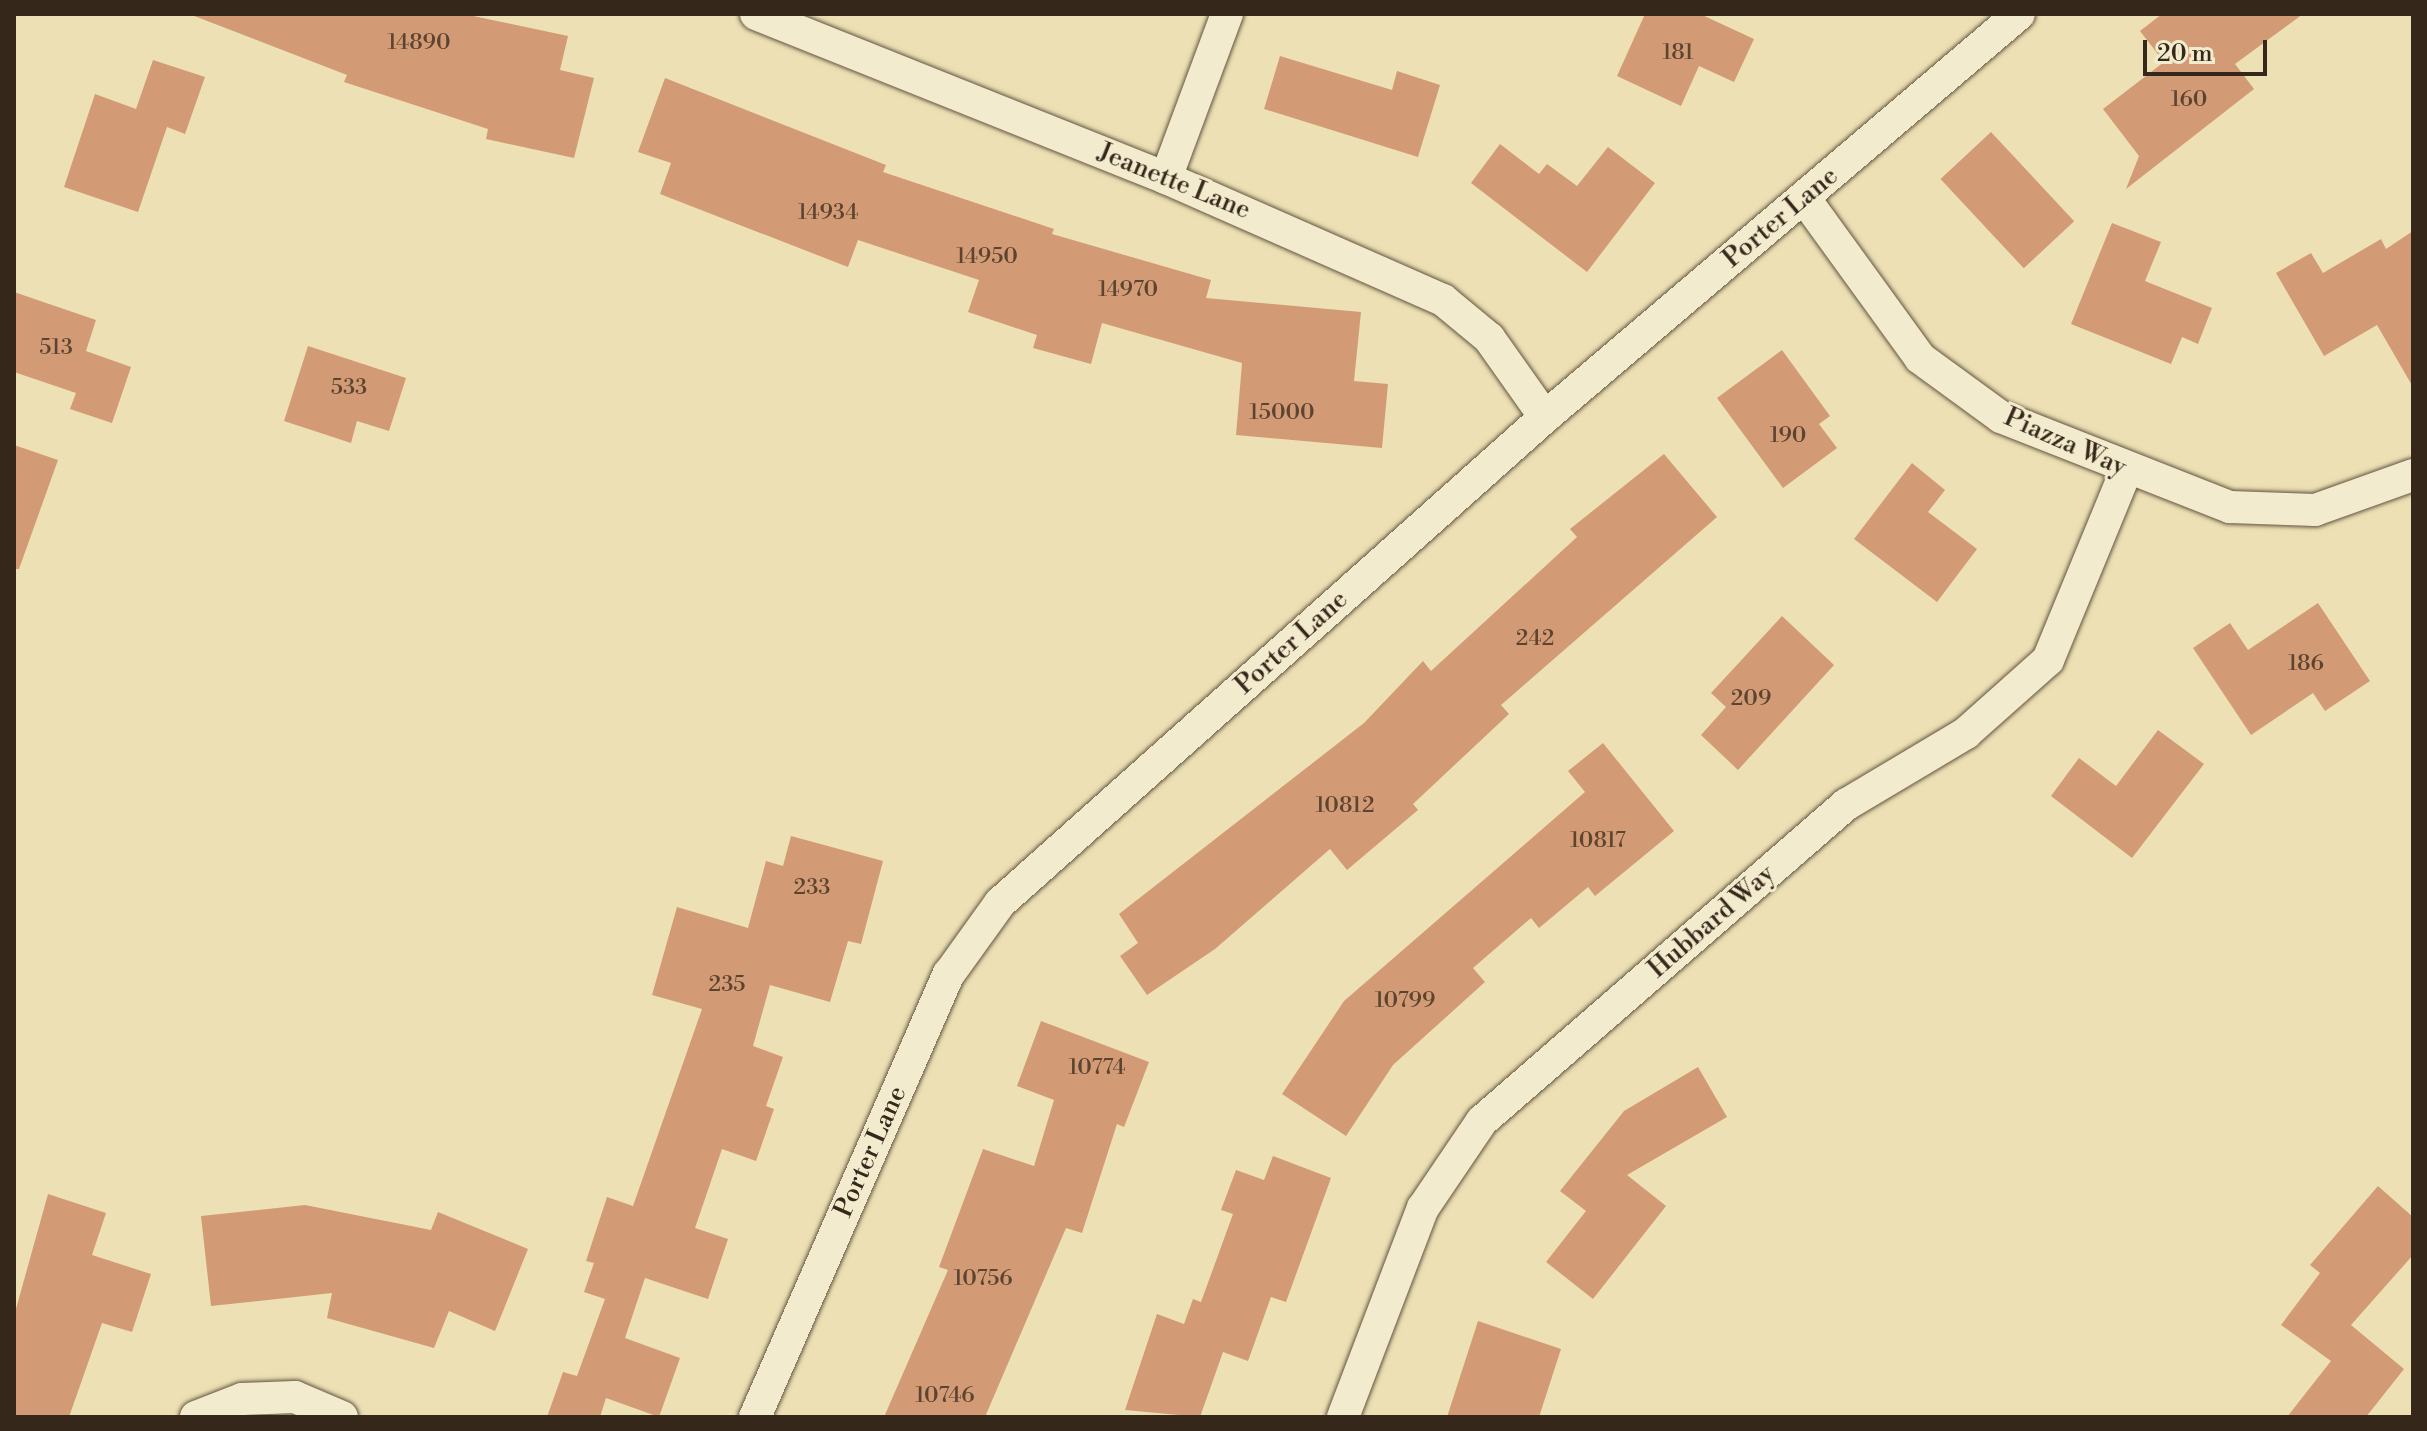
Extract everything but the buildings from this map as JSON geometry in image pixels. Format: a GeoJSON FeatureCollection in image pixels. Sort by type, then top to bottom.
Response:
{"type":"FeatureCollection","features":[{"type":"Feature","properties":{"kind":"street","name":"Jeanette Lane"},"geometry":{"type":"LineString","coordinates":[[756,14],[1166,178],[1443,300],[1489,338],[1545,417]]}},
{"type":"Feature","properties":{"kind":"street"},"geometry":{"type":"LineString","coordinates":[[1166,178],[1227,14]]}},
{"type":"Feature","properties":{"kind":"street","name":"Porter Lane"},"geometry":{"type":"LineString","coordinates":[[755,1417],[949,974],[1000,903],[1545,417],[2019,14]]}},
{"type":"Feature","properties":{"kind":"street","name":"Piazza Way"},"geometry":{"type":"LineString","coordinates":[[1805,199],[1920,358],[2001,417],[2126,471],[2230,507],[2315,510],[2413,475]]}},
{"type":"Feature","properties":{"kind":"street","name":"Hubbard Way"},"geometry":{"type":"LineString","coordinates":[[1343,1417],[1423,1208],[1482,1121],[1847,804],[1966,733],[2048,660],[2126,471]]}},
{"type":"Feature","properties":{"kind":"street"},"geometry":{"type":"LineString","coordinates":[[196,1417],[242,1399],[295,1397],[342,1417]]}}]}
